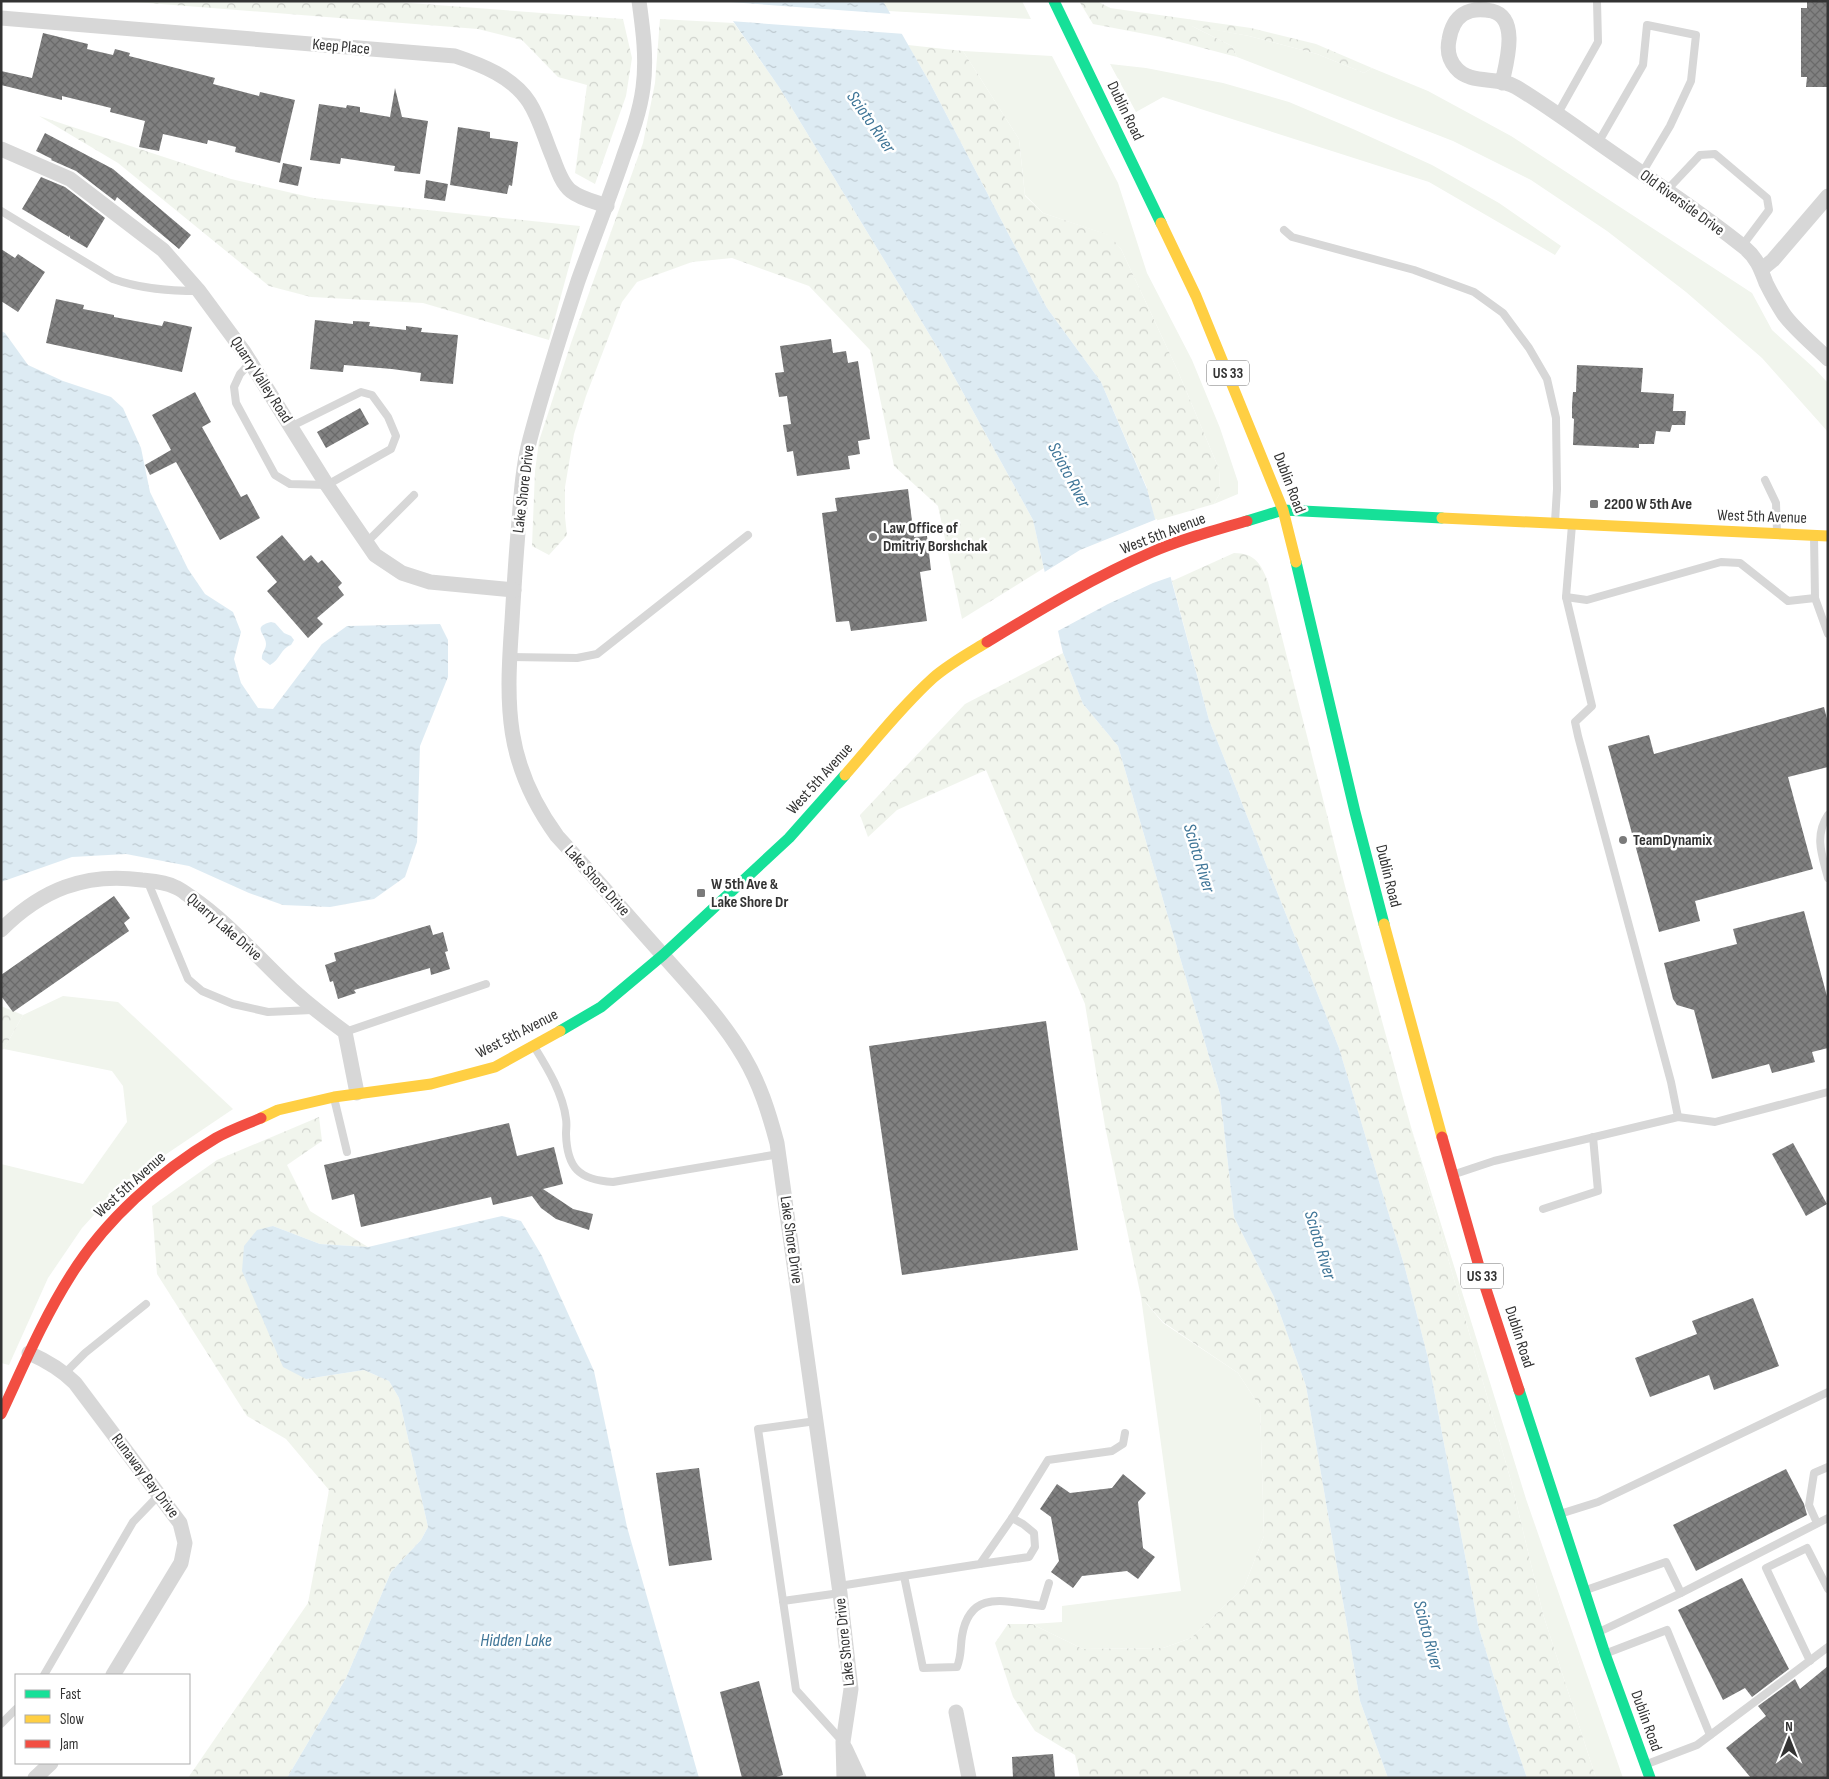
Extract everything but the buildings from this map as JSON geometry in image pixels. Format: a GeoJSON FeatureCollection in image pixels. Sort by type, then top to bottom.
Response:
{"type":"FeatureCollection","features":[{"type":"Feature","properties":{"kind":"main road","name":"Dublin Road"},"geometry":{"type":"LineString","coordinates":[[1054,1],[1196,296],[1284,510],[1355,812],[1420,1062],[1485,1286],[1605,1654],[1650,1778]]}},
{"type":"Feature","properties":{"kind":"main road","name":"West 5th Avenue"},"geometry":{"type":"LineString","coordinates":[[1,1414],[44,1320],[71,1274],[108,1224],[160,1177],[217,1138],[278,1110],[357,1093],[431,1084],[495,1067],[601,1006],[663,955],[789,838],[903,709],[933,678],[979,647],[1048,605],[1152,552],[1284,510],[1828,536]]}},
{"type":"Feature","properties":{"kind":"street","name":"Lake Shore Drive"},"geometry":{"type":"LineString","coordinates":[[638,1],[645,54],[643,88],[638,116],[607,206],[578,280],[529,441],[521,494],[508,701],[513,740],[525,781],[544,818],[557,836],[718,1020],[744,1058],[770,1114],[779,1154],[840,1589],[852,1689],[842,1742],[844,1778]]}},
{"type":"Feature","properties":{"kind":"street","name":"Old Riverside Drive"},"geometry":{"type":"LineString","coordinates":[[1502,83],[1508,52],[1509,34],[1506,22],[1495,12],[1471,10],[1462,14],[1455,21],[1450,31],[1448,45],[1450,58],[1457,69],[1468,76],[1514,86],[1642,173],[1742,246],[1762,269],[1767,284],[1784,316],[1828,359]]}},
{"type":"Feature","properties":{"kind":"street","name":"Keep Place"},"geometry":{"type":"LineString","coordinates":[[1,18],[455,56],[494,72],[523,93],[535,112],[566,186],[580,196],[607,206]]}},
{"type":"Feature","properties":{"kind":"street","name":"Quarry Valley Road"},"geometry":{"type":"LineString","coordinates":[[1,150],[70,179],[163,250],[199,291],[251,362],[290,427],[374,555],[402,573],[430,582],[514,590]]}},
{"type":"Feature","properties":{"kind":"street"},"geometry":{"type":"LineString","coordinates":[[1762,269],[1773,260],[1828,196]]}},
{"type":"Feature","properties":{"kind":"street","name":"Quarry Lake Drive"},"geometry":{"type":"LineString","coordinates":[[1,930],[47,893],[73,884],[101,878],[127,878],[175,886],[205,907],[245,942],[281,980],[314,1010],[345,1032]]}},
{"type":"Feature","properties":{"kind":"street"},"geometry":{"type":"LineString","coordinates":[[345,1032],[354,1069],[357,1093]]}},
{"type":"Feature","properties":{"kind":"street","name":"Runaway Bay Drive"},"geometry":{"type":"LineString","coordinates":[[29,1353],[49,1362],[75,1383],[180,1523],[185,1543],[181,1563],[113,1674]]}},
{"type":"Feature","properties":{"kind":"street"},"geometry":{"type":"LineString","coordinates":[[956,1712],[969,1778]]}},
{"type":"Feature","properties":{"kind":"street"},"geometry":{"type":"LineString","coordinates":[[842,1742],[859,1778]]}},
{"type":"Feature","properties":{"kind":"street"},"geometry":{"type":"LineString","coordinates":[[35,1778],[50,1764]]}},
{"type":"Feature","properties":{"kind":"lane"},"geometry":{"type":"LineString","coordinates":[[1557,115],[1598,42],[1597,1]]}},
{"type":"Feature","properties":{"kind":"lane"},"geometry":{"type":"LineString","coordinates":[[1598,143],[1643,65],[1647,25],[1696,35],[1691,81],[1670,126],[1642,173]]}},
{"type":"Feature","properties":{"kind":"lane"},"geometry":{"type":"LineString","coordinates":[[1666,190],[1700,155],[1715,154],[1767,198],[1769,210],[1742,246]]}},
{"type":"Feature","properties":{"kind":"lane"},"geometry":{"type":"LineString","coordinates":[[1,211],[113,279],[129,285],[169,291],[199,291]]}},
{"type":"Feature","properties":{"kind":"lane"},"geometry":{"type":"LineString","coordinates":[[1284,230],[1292,237],[1414,270],[1474,292],[1503,313],[1529,348],[1547,379],[1556,418],[1557,488],[1555,524]]}},
{"type":"Feature","properties":{"kind":"lane"},"geometry":{"type":"LineString","coordinates":[[251,362],[240,374],[234,387],[236,403],[275,475],[290,484],[327,485],[391,448],[396,436],[388,417],[372,395],[361,392],[290,427]]}},
{"type":"Feature","properties":{"kind":"lane"},"geometry":{"type":"LineString","coordinates":[[1765,480],[1776,503],[1777,534]]}},
{"type":"Feature","properties":{"kind":"lane"},"geometry":{"type":"LineString","coordinates":[[366,543],[414,495]]}},
{"type":"Feature","properties":{"kind":"lane"},"geometry":{"type":"LineString","coordinates":[[1572,525],[1566,596],[1592,706],[1575,722],[1671,1082],[1678,1117]]}},
{"type":"Feature","properties":{"kind":"lane"},"geometry":{"type":"LineString","coordinates":[[510,656],[577,658],[597,654],[748,535]]}},
{"type":"Feature","properties":{"kind":"lane"},"geometry":{"type":"LineString","coordinates":[[1814,535],[1815,598],[1828,634]]}},
{"type":"Feature","properties":{"kind":"lane"},"geometry":{"type":"LineString","coordinates":[[1566,596],[1587,600],[1721,562],[1740,563],[1788,601],[1815,598]]}},
{"type":"Feature","properties":{"kind":"lane"},"geometry":{"type":"LineString","coordinates":[[1828,815],[1822,824],[1818,844],[1828,878]]}},
{"type":"Feature","properties":{"kind":"lane"},"geometry":{"type":"LineString","coordinates":[[147,880],[188,979],[202,991],[233,1004],[268,1012],[314,1010]]}},
{"type":"Feature","properties":{"kind":"lane"},"geometry":{"type":"LineString","coordinates":[[345,1032],[486,984]]}},
{"type":"Feature","properties":{"kind":"lane"},"geometry":{"type":"LineString","coordinates":[[534,1046],[549,1071],[559,1095],[566,1118],[566,1138],[572,1165],[582,1175],[596,1181],[613,1182],[779,1154]]}},
{"type":"Feature","properties":{"kind":"lane"},"geometry":{"type":"LineString","coordinates":[[1453,1175],[1494,1161],[1678,1117],[1715,1122],[1828,1092]]}},
{"type":"Feature","properties":{"kind":"lane"},"geometry":{"type":"LineString","coordinates":[[334,1097],[347,1152]]}},
{"type":"Feature","properties":{"kind":"lane"},"geometry":{"type":"LineString","coordinates":[[1543,1208],[1598,1191],[1593,1137]]}},
{"type":"Feature","properties":{"kind":"lane"},"geometry":{"type":"LineString","coordinates":[[65,1373],[85,1353],[146,1304]]}},
{"type":"Feature","properties":{"kind":"lane"},"geometry":{"type":"LineString","coordinates":[[1559,1514],[1598,1502],[1828,1392]]}},
{"type":"Feature","properties":{"kind":"lane"},"geometry":{"type":"LineString","coordinates":[[816,1421],[758,1429],[796,1690],[842,1742]]}},
{"type":"Feature","properties":{"kind":"lane"},"geometry":{"type":"LineString","coordinates":[[980,1564],[1012,1518],[1048,1460],[1112,1451],[1124,1444],[1125,1434]]}},
{"type":"Feature","properties":{"kind":"lane"},"geometry":{"type":"LineString","coordinates":[[1817,1523],[1809,1505],[1814,1473],[1828,1467]]}},
{"type":"Feature","properties":{"kind":"lane"},"geometry":{"type":"LineString","coordinates":[[45,1674],[133,1522],[159,1495]]}},
{"type":"Feature","properties":{"kind":"lane"},"geometry":{"type":"LineString","coordinates":[[783,1601],[904,1576],[1029,1557],[1035,1547],[1034,1534],[1023,1524],[1012,1518]]}},
{"type":"Feature","properties":{"kind":"lane"},"geometry":{"type":"LineString","coordinates":[[1598,1632],[1828,1518]]}},
{"type":"Feature","properties":{"kind":"lane"},"geometry":{"type":"LineString","coordinates":[[1810,1660],[1766,1568],[1807,1548],[1828,1590]]}},
{"type":"Feature","properties":{"kind":"lane"},"geometry":{"type":"LineString","coordinates":[[1584,1590],[1666,1562],[1680,1593]]}},
{"type":"Feature","properties":{"kind":"lane"},"geometry":{"type":"LineString","coordinates":[[904,1576],[923,1668],[957,1666],[962,1655],[962,1637],[966,1619],[977,1606],[991,1600],[1042,1606],[1049,1583]]}},
{"type":"Feature","properties":{"kind":"lane"},"geometry":{"type":"LineString","coordinates":[[1605,1654],[1667,1630],[1710,1735]]}},
{"type":"Feature","properties":{"kind":"lane"},"geometry":{"type":"LineString","coordinates":[[1645,1764],[1697,1745],[1828,1647]]}},
{"type":"Feature","properties":{"kind":"lane"},"geometry":{"type":"LineString","coordinates":[[1,1724],[15,1710]]}},
{"type":"Feature","properties":{"kind":"green space"},"geometry":{"type":"Polygon","coordinates":[[[123,1],[383,1],[623,19],[632,58],[626,96],[595,184],[575,173],[587,85],[558,77],[522,40],[478,29],[123,1]]]}},
{"type":"Feature","properties":{"kind":"green space"},"geometry":{"type":"Polygon","coordinates":[[[883,1],[1022,1],[1031,19],[888,11],[883,1]]]}},
{"type":"Feature","properties":{"kind":"green space"},"geometry":{"type":"Polygon","coordinates":[[[1079,1],[1097,1],[1110,8],[1251,28],[1316,44],[1372,68],[1364,73],[1317,54],[1249,36],[1192,26],[1232,46],[1237,57],[1161,37],[1093,24],[1079,1]]]}},
{"type":"Feature","properties":{"kind":"green space"},"geometry":{"type":"Polygon","coordinates":[[[660,19],[734,23],[779,87],[945,360],[1033,520],[1044,568],[962,619],[938,506],[894,466],[870,350],[809,286],[732,258],[692,262],[637,282],[622,302],[586,396],[574,434],[565,487],[567,535],[549,555],[532,546],[535,471],[539,441],[571,343],[643,143],[655,83],[660,19]]]}},
{"type":"Feature","properties":{"kind":"green space"},"geometry":{"type":"Polygon","coordinates":[[[1190,25],[1249,36],[1317,54],[1364,73],[1372,68],[1428,91],[1511,136],[1752,293],[1772,330],[1828,383],[1828,432],[1762,358],[1686,292],[1607,231],[1531,180],[1453,141],[1237,57],[1232,46],[1190,25]]]}},
{"type":"Feature","properties":{"kind":"green space"},"geometry":{"type":"Polygon","coordinates":[[[908,45],[963,51],[1019,139],[1025,196],[1043,213],[1109,235],[1121,249],[1177,369],[1219,469],[1220,493],[1214,504],[1155,521],[1147,488],[1101,382],[1047,308],[930,83],[908,45]]]}},
{"type":"Feature","properties":{"kind":"green space"},"geometry":{"type":"Polygon","coordinates":[[[963,51],[1052,56],[1118,183],[1147,273],[1192,360],[1220,428],[1238,482],[1238,494],[1214,504],[1220,493],[1219,469],[1177,369],[1121,249],[1108,235],[1043,213],[1025,195],[1019,139],[963,51]]]}},
{"type":"Feature","properties":{"kind":"green space"},"geometry":{"type":"Polygon","coordinates":[[[1110,64],[1146,68],[1223,83],[1289,102],[1432,165],[1499,203],[1561,246],[1555,255],[1429,182],[1163,97],[1136,112],[1110,64]]]}},
{"type":"Feature","properties":{"kind":"green space"},"geometry":{"type":"Polygon","coordinates":[[[39,116],[231,179],[314,198],[580,226],[549,340],[423,303],[311,297],[269,286],[118,163],[39,116]]]}},
{"type":"Feature","properties":{"kind":"green space"},"geometry":{"type":"Polygon","coordinates":[[[1234,553],[1252,557],[1260,565],[1268,582],[1345,886],[1511,1481],[1543,1614],[1596,1778],[1527,1778],[1478,1625],[1428,1358],[1405,1268],[1339,1048],[1209,720],[1172,581],[1234,553]]]}},
{"type":"Feature","properties":{"kind":"green space"},"geometry":{"type":"Polygon","coordinates":[[[1063,653],[1083,704],[1118,746],[1220,1094],[1234,1217],[1274,1297],[1306,1386],[1360,1701],[1388,1778],[1080,1778],[1075,1755],[1035,1731],[1013,1697],[995,1643],[1008,1624],[1032,1624],[1083,1649],[1163,1648],[1191,1638],[1244,1587],[1264,1536],[1260,1407],[1238,1373],[1163,1322],[1141,1297],[1105,1126],[1085,1004],[986,770],[897,810],[868,837],[860,815],[965,704],[1063,653]]]}},
{"type":"Feature","properties":{"kind":"green space"},"geometry":{"type":"Polygon","coordinates":[[[63,996],[118,1002],[233,1109],[122,1184],[82,1228],[48,1278],[9,1365],[1,1363],[1,1164],[83,1184],[127,1122],[123,1086],[112,1071],[4,1049],[23,1015],[63,996]]]}},
{"type":"Feature","properties":{"kind":"green space"},"geometry":{"type":"Polygon","coordinates":[[[1,1006],[23,1015],[4,1049],[1,1050],[1,1006]]]}},
{"type":"Feature","properties":{"kind":"green space"},"geometry":{"type":"Polygon","coordinates":[[[319,1117],[322,1141],[287,1165],[310,1211],[368,1247],[320,1244],[273,1226],[306,1379],[364,1370],[389,1381],[399,1398],[428,1527],[421,1540],[391,1572],[346,1678],[287,1778],[188,1778],[308,1603],[329,1490],[286,1439],[247,1416],[157,1274],[152,1206],[217,1160],[319,1117]]]}},
{"type":"Feature","properties":{"kind":"green space"},"geometry":{"type":"Polygon","coordinates":[[[1411,1127],[1526,1499],[1623,1778],[1596,1778],[1543,1614],[1511,1481],[1411,1127]]]}},
{"type":"Feature","properties":{"kind":"green space"},"geometry":{"type":"Polygon","coordinates":[[[1141,1297],[1163,1323],[1238,1373],[1260,1407],[1264,1536],[1244,1587],[1191,1638],[1163,1648],[1083,1649],[1032,1624],[1062,1622],[1062,1606],[1181,1591],[1141,1297]]]}},
{"type":"Feature","properties":{"kind":"water","name":"Scioto River"},"geometry":{"type":"Polygon","coordinates":[[[719,1],[883,1],[930,83],[1047,308],[1101,382],[1147,489],[1209,720],[1339,1048],[1405,1268],[1428,1358],[1478,1625],[1527,1778],[1388,1778],[1360,1701],[1306,1386],[1274,1297],[1234,1217],[1220,1094],[1118,746],[1083,704],[1063,653],[1033,520],[945,360],[779,87],[719,1]]]}},
{"type":"Feature","properties":{"kind":"water"},"geometry":{"type":"Polygon","coordinates":[[[1,331],[5,333],[28,365],[63,381],[111,397],[123,408],[141,448],[150,492],[188,569],[205,594],[233,612],[241,632],[234,659],[241,683],[258,708],[273,709],[322,644],[347,626],[440,624],[448,640],[448,677],[420,746],[417,842],[405,877],[374,899],[330,907],[283,905],[249,893],[189,866],[126,854],[72,857],[1,882],[1,331]]]}},
{"type":"Feature","properties":{"kind":"water"},"geometry":{"type":"Polygon","coordinates":[[[271,622],[275,623],[294,640],[270,665],[262,659],[266,644],[261,629],[262,626],[271,622]]]}},
{"type":"Feature","properties":{"kind":"water","name":"Hidden Lake"},"geometry":{"type":"Polygon","coordinates":[[[502,1216],[521,1221],[542,1256],[594,1371],[627,1527],[699,1778],[287,1778],[346,1678],[391,1572],[421,1540],[428,1527],[399,1398],[389,1381],[364,1370],[306,1379],[283,1367],[242,1271],[244,1246],[257,1230],[273,1226],[320,1244],[368,1247],[502,1216]]]}},
{"type":"Feature","properties":{"kind":"pier"},"geometry":{"type":"Polygon","coordinates":[[[716,1],[893,14],[905,34],[730,21],[716,1]]]}},
{"type":"Feature","properties":{"kind":"pier"},"geometry":{"type":"Polygon","coordinates":[[[1157,519],[1173,576],[1108,604],[1056,632],[1043,573],[1080,550],[1157,519]]]}},
{"type":"Feature","properties":{"kind":"traffic: fast"},"geometry":{"type":"LineString","coordinates":[[1054,1],[1161,223]]}},
{"type":"Feature","properties":{"kind":"traffic: fast"},"geometry":{"type":"LineString","coordinates":[[1247,521],[1283,510],[1442,518]]}},
{"type":"Feature","properties":{"kind":"traffic: fast"},"geometry":{"type":"LineString","coordinates":[[1296,562],[1355,812],[1384,924]]}},
{"type":"Feature","properties":{"kind":"traffic: fast"},"geometry":{"type":"LineString","coordinates":[[560,1031],[601,1007],[663,955],[789,838],[845,775]]}},
{"type":"Feature","properties":{"kind":"traffic: fast"},"geometry":{"type":"LineString","coordinates":[[1519,1390],[1605,1654],[1650,1778]]}},
{"type":"Feature","properties":{"kind":"traffic: slow"},"geometry":{"type":"LineString","coordinates":[[1161,223],[1196,296],[1283,510],[1296,562]]}},
{"type":"Feature","properties":{"kind":"traffic: slow"},"geometry":{"type":"LineString","coordinates":[[1442,518],[1828,536]]}},
{"type":"Feature","properties":{"kind":"traffic: slow"},"geometry":{"type":"LineString","coordinates":[[845,775],[921,689],[952,663],[987,642]]}},
{"type":"Feature","properties":{"kind":"traffic: slow"},"geometry":{"type":"LineString","coordinates":[[1384,924],[1442,1137]]}},
{"type":"Feature","properties":{"kind":"traffic: slow"},"geometry":{"type":"LineString","coordinates":[[261,1118],[278,1110],[334,1097],[431,1084],[495,1067],[560,1031]]}},
{"type":"Feature","properties":{"kind":"traffic: jam"},"geometry":{"type":"LineString","coordinates":[[987,642],[1068,594],[1130,562],[1175,543],[1247,521]]}},
{"type":"Feature","properties":{"kind":"traffic: jam"},"geometry":{"type":"LineString","coordinates":[[1,1414],[51,1309],[71,1275],[100,1235],[135,1198],[174,1166],[216,1138],[261,1118]]}},
{"type":"Feature","properties":{"kind":"traffic: jam"},"geometry":{"type":"LineString","coordinates":[[1442,1137],[1482,1277],[1519,1390]]}},
{"type":"Feature","properties":{"kind":"place","name":"2200 W 5th Ave"},"geometry":{"type":"Point","coordinates":[1594,504]}},
{"type":"Feature","properties":{"kind":"place","name":"Law Office of Dmitriy Borshchak"},"geometry":{"type":"Point","coordinates":[873,537]}},
{"type":"Feature","properties":{"kind":"place","name":"TeamDynamix"},"geometry":{"type":"Point","coordinates":[1623,840]}},
{"type":"Feature","properties":{"kind":"place","name":"W 5th Ave & Lake Shore Dr"},"geometry":{"type":"Point","coordinates":[701,893]}}]}
